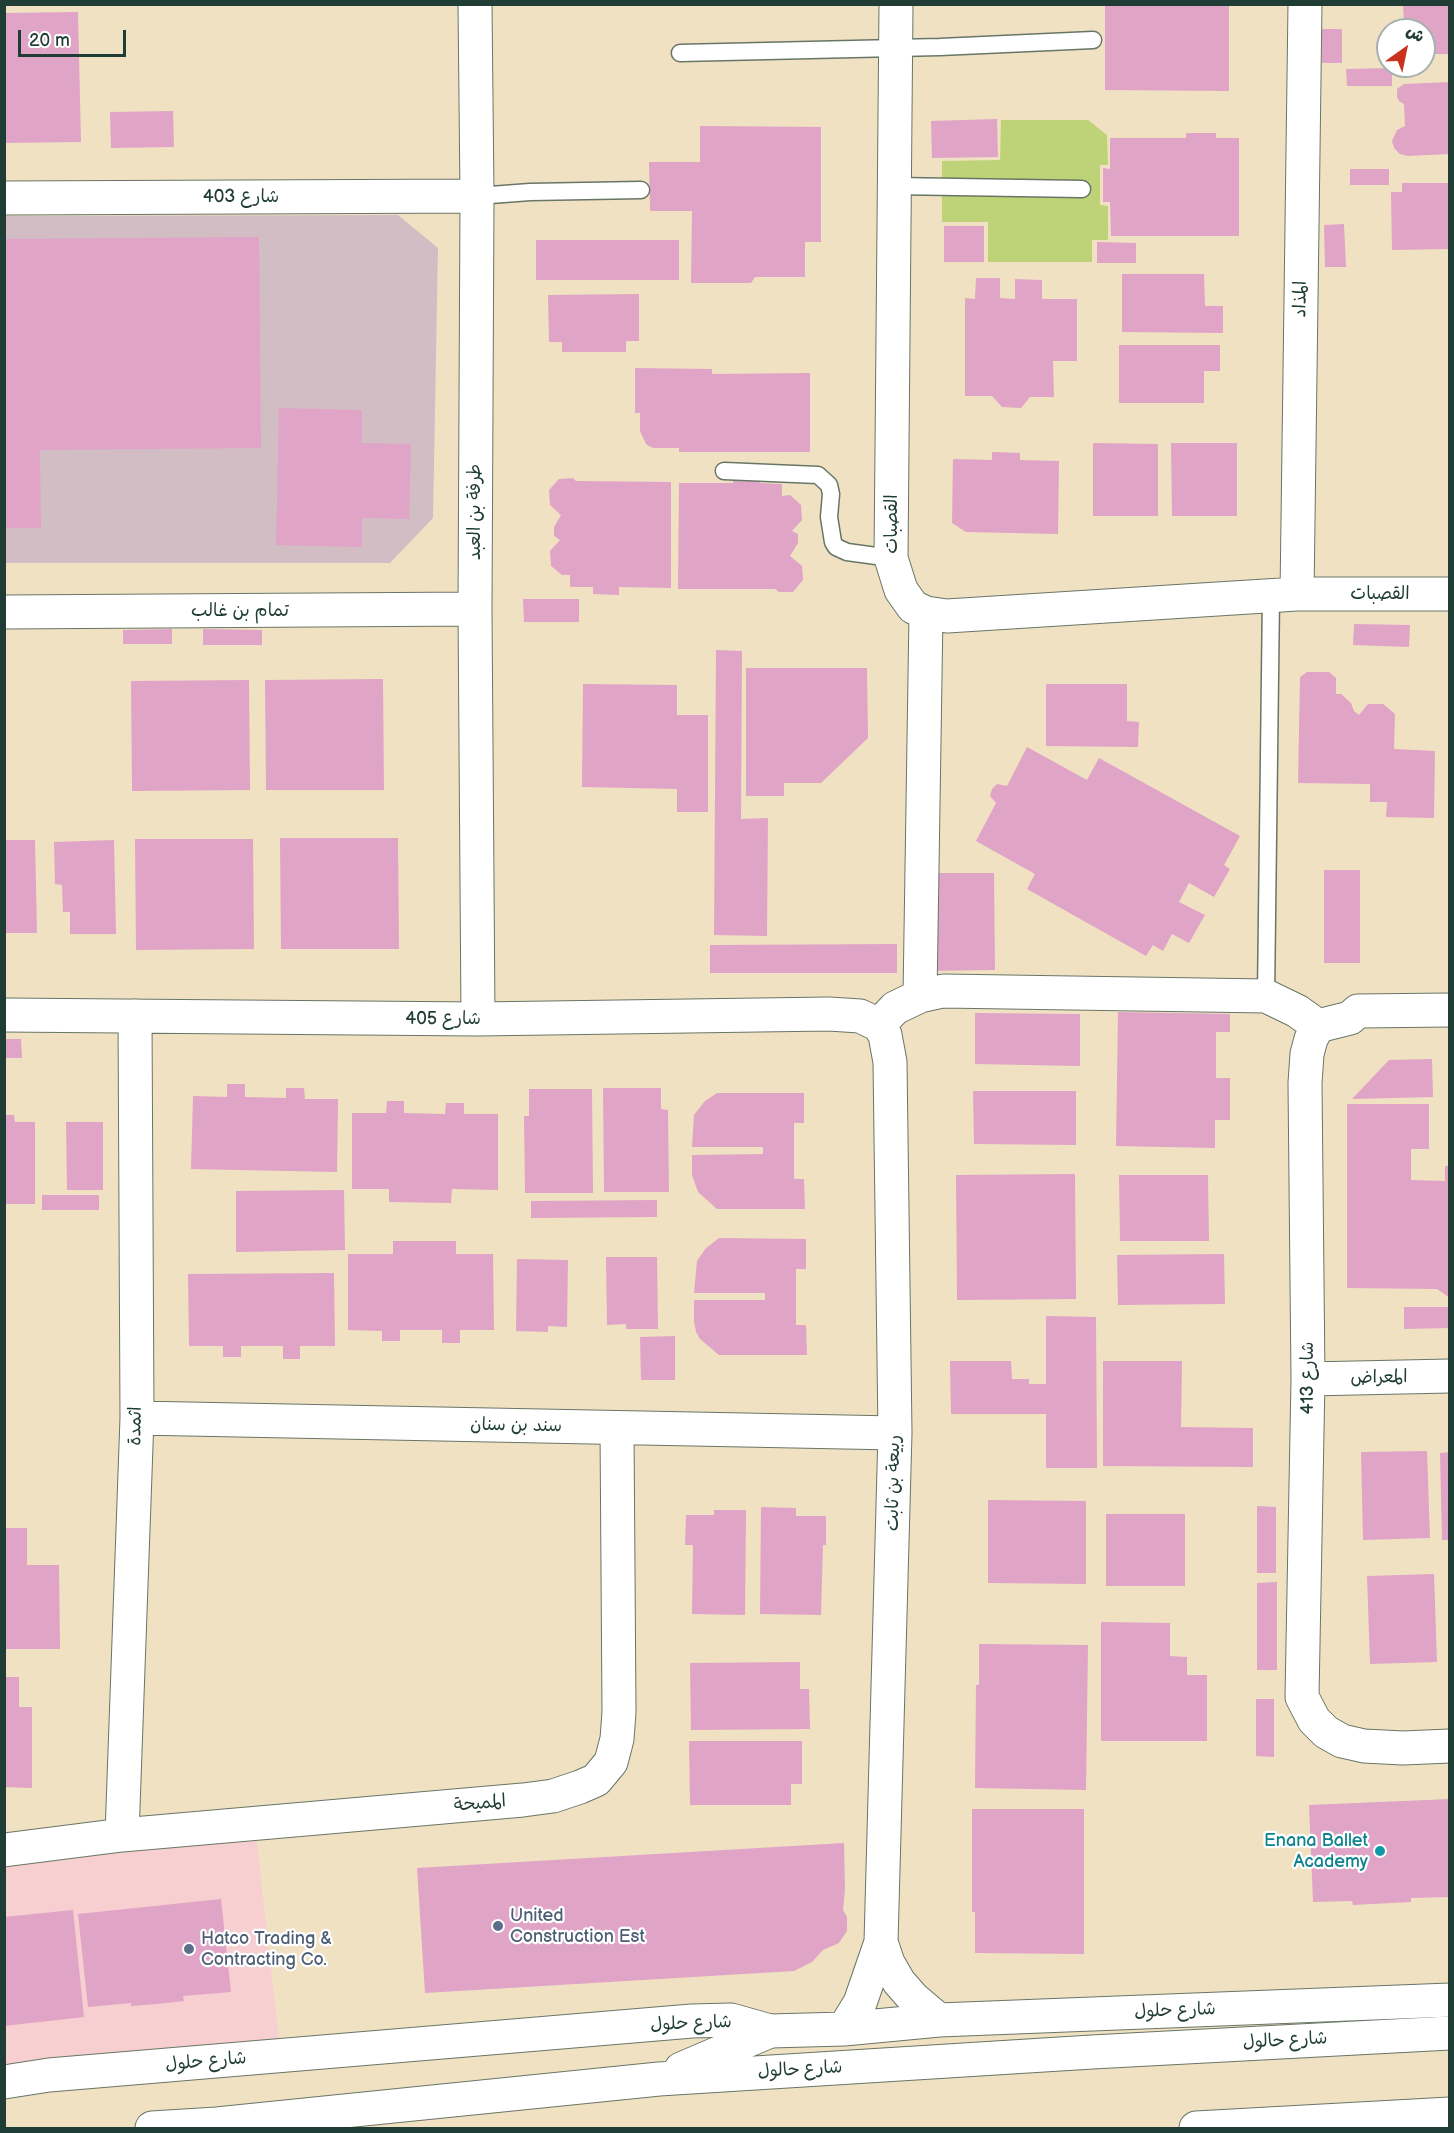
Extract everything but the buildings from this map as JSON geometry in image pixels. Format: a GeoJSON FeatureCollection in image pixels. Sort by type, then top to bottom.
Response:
{"type":"FeatureCollection","features":[{"type":"Feature","properties":{"kind":"street","name":"طرفة بن العبد"},"geometry":{"type":"LineString","coordinates":[[475,4],[478,1019]]}},
{"type":"Feature","properties":{"kind":"street","name":"القصبات"},"geometry":{"type":"LineString","coordinates":[[896,4],[891,558],[901,590],[914,607],[926,613],[947,616],[1284,595],[1449,594]]}},
{"type":"Feature","properties":{"kind":"street","name":"المذاد"},"geometry":{"type":"LineString","coordinates":[[1284,595],[1305,4]]}},
{"type":"Feature","properties":{"kind":"street","name":"شارع 403"},"geometry":{"type":"LineString","coordinates":[[4,198],[477,196]]}},
{"type":"Feature","properties":{"kind":"street","name":"تمام بن غالب"},"geometry":{"type":"LineString","coordinates":[[4,612],[475,609]]}},
{"type":"Feature","properties":{"kind":"street"},"geometry":{"type":"LineString","coordinates":[[921,996],[926,613]]}},
{"type":"Feature","properties":{"kind":"street"},"geometry":{"type":"LineString","coordinates":[[879,1025],[895,1008],[921,996],[943,991],[1266,996],[1297,1011],[1318,1026],[1350,1017],[1358,1011],[1449,1010]]}},
{"type":"Feature","properties":{"kind":"street","name":"شارع 405"},"geometry":{"type":"LineString","coordinates":[[4,1015],[478,1019],[829,1014],[860,1016],[879,1025]]}},
{"type":"Feature","properties":{"kind":"street","name":"اثمدة"},"geometry":{"type":"LineString","coordinates":[[122,1835],[137,1418],[135,1016]]}},
{"type":"Feature","properties":{"kind":"street","name":"ربيعة بن ثابت"},"geometry":{"type":"LineString","coordinates":[[844,2030],[860,2003],[881,1942],[895,1433],[890,1062],[885,1035],[879,1025]]}},
{"type":"Feature","properties":{"kind":"street","name":"شارع 413"},"geometry":{"type":"LineString","coordinates":[[1318,1026],[1307,1054],[1305,1083],[1308,1379],[1302,1697],[1314,1720],[1326,1732],[1342,1741],[1364,1746],[1402,1748],[1449,1746]]}},
{"type":"Feature","properties":{"kind":"street","name":"المعراض"},"geometry":{"type":"LineString","coordinates":[[1308,1379],[1449,1376]]}},
{"type":"Feature","properties":{"kind":"street","name":"سند بن سنان"},"geometry":{"type":"LineString","coordinates":[[137,1418],[895,1433]]}},
{"type":"Feature","properties":{"kind":"street","name":"المميحة"},"geometry":{"type":"LineString","coordinates":[[4,1850],[122,1835],[523,1800],[553,1796],[580,1788],[596,1780],[611,1762],[617,1739],[619,1712],[617,1429]]}},
{"type":"Feature","properties":{"kind":"street","name":"ربيعة بن ثابت"},"geometry":{"type":"LineString","coordinates":[[881,1942],[898,1982],[939,2020]]}},
{"type":"Feature","properties":{"kind":"street","name":"شارع حلول"},"geometry":{"type":"LineString","coordinates":[[4,2082],[60,2074],[692,2021],[730,2020],[770,2031],[844,2030],[939,2020],[1449,2000]]}},
{"type":"Feature","properties":{"kind":"street"},"geometry":{"type":"LineString","coordinates":[[658,2079],[770,2031]]}},
{"type":"Feature","properties":{"kind":"street","name":"شارع حالول"},"geometry":{"type":"LineString","coordinates":[[152,2128],[208,2126],[658,2079],[1449,2033]]}},
{"type":"Feature","properties":{"kind":"street"},"geometry":{"type":"LineString","coordinates":[[1196,2128],[1449,2114]]}},
{"type":"Feature","properties":{"kind":"lane"},"geometry":{"type":"LineString","coordinates":[[680,53],[1094,40]]}},
{"type":"Feature","properties":{"kind":"lane"},"geometry":{"type":"LineString","coordinates":[[894,186],[1082,189]]}},
{"type":"Feature","properties":{"kind":"lane"},"geometry":{"type":"LineString","coordinates":[[477,196],[530,192],[641,190]]}},
{"type":"Feature","properties":{"kind":"lane"},"geometry":{"type":"LineString","coordinates":[[724,471],[818,475],[829,485],[831,494],[829,517],[836,547],[847,552],[891,558]]}},
{"type":"Feature","properties":{"kind":"lane"},"geometry":{"type":"LineString","coordinates":[[1266,996],[1284,595]]}},
{"type":"Feature","properties":{"kind":"shaded area"},"geometry":{"type":"Polygon","coordinates":[[[398,215],[438,248],[433,518],[390,563],[5,563],[4,216],[398,215]]]}},
{"type":"Feature","properties":{"kind":"shaded area"},"geometry":{"type":"Polygon","coordinates":[[[256,1834],[279,2040],[5,2070],[4,1861],[256,1834]]]}},
{"type":"Feature","properties":{"kind":"green space"},"geometry":{"type":"Polygon","coordinates":[[[1001,120],[1088,120],[1107,135],[1108,165],[1100,165],[1100,205],[1108,206],[1108,240],[1092,240],[1092,262],[988,262],[988,222],[942,222],[942,161],[1000,160],[1001,120]]]}},
{"type":"Feature","properties":{"kind":"place","name":"Enana Ballet Academy"},"geometry":{"type":"Point","coordinates":[1380,1851]}},
{"type":"Feature","properties":{"kind":"place","name":"United Construction Est"},"geometry":{"type":"Point","coordinates":[498,1926]}},
{"type":"Feature","properties":{"kind":"place","name":"Hatco Trading & Contracting Co."},"geometry":{"type":"Point","coordinates":[189,1949]}}]}
